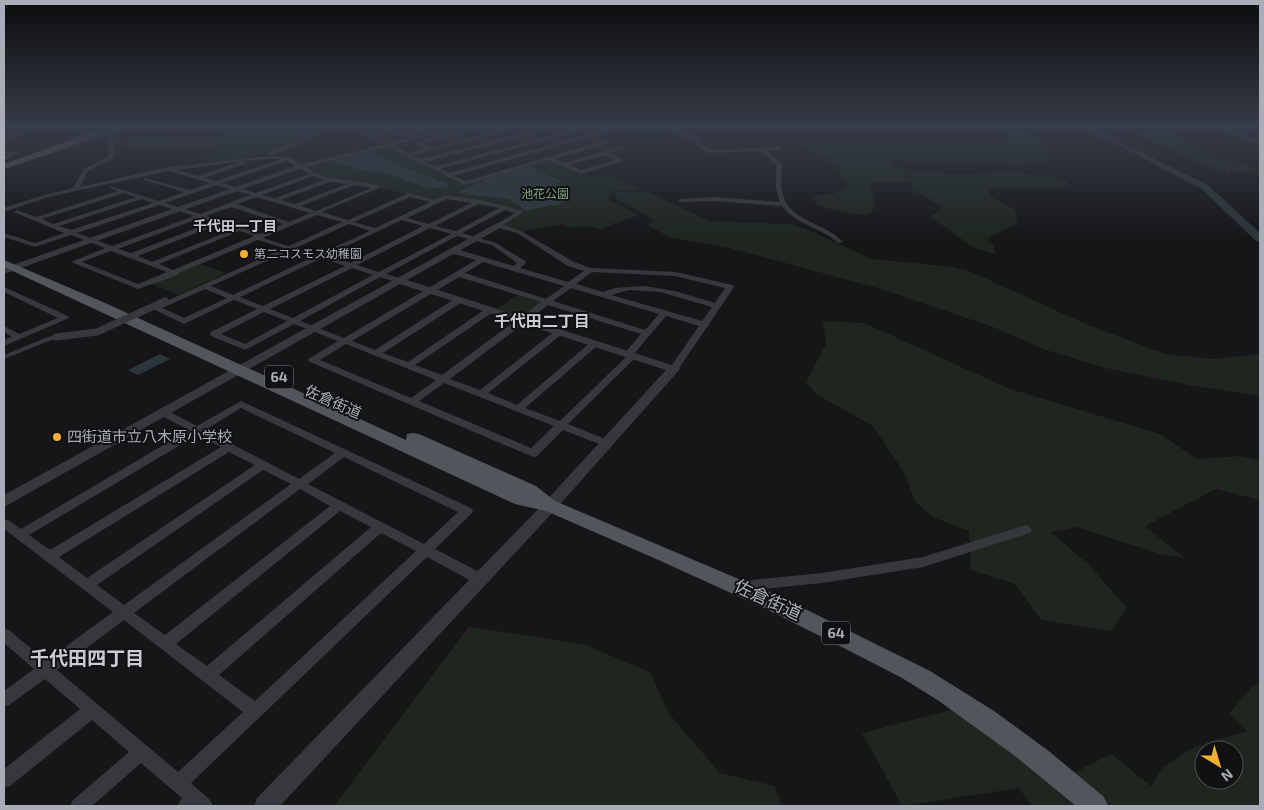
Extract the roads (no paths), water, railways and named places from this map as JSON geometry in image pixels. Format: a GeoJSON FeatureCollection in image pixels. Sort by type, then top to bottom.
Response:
{"type":"FeatureCollection","features":[{"type":"Feature","properties":{"kind":"main road","name":"佐倉街道"},"geometry":{"type":"LineString","coordinates":[[4,255],[11,266],[245,367],[521,499],[550,506],[740,586],[901,666],[947,693],[1006,734],[1095,806]]}},
{"type":"Feature","properties":{"kind":"street"},"geometry":{"type":"LineString","coordinates":[[75,190],[86,170],[99,164]]}},
{"type":"Feature","properties":{"kind":"street"},"geometry":{"type":"LineString","coordinates":[[4,210],[46,196],[169,169],[210,164]]}},
{"type":"Feature","properties":{"kind":"street"},"geometry":{"type":"LineString","coordinates":[[198,178],[242,164]]}},
{"type":"Feature","properties":{"kind":"street"},"geometry":{"type":"LineString","coordinates":[[4,235],[35,245],[274,164]]}},
{"type":"Feature","properties":{"kind":"street"},"geometry":{"type":"LineString","coordinates":[[296,164],[313,174],[329,180],[378,187],[138,288],[75,262],[313,174]]}},
{"type":"Feature","properties":{"kind":"street"},"geometry":{"type":"LineString","coordinates":[[11,266],[308,164]]}},
{"type":"Feature","properties":{"kind":"street"},"geometry":{"type":"LineString","coordinates":[[428,164],[465,182],[528,164]]}},
{"type":"Feature","properties":{"kind":"street"},"geometry":{"type":"LineString","coordinates":[[436,168],[451,164]]}},
{"type":"Feature","properties":{"kind":"street"},"geometry":{"type":"LineString","coordinates":[[450,175],[489,164]]}},
{"type":"Feature","properties":{"kind":"street"},"geometry":{"type":"LineString","coordinates":[[564,165],[568,164]]}},
{"type":"Feature","properties":{"kind":"street"},"geometry":{"type":"LineString","coordinates":[[564,165],[581,172],[608,164]]}},
{"type":"Feature","properties":{"kind":"street"},"geometry":{"type":"LineString","coordinates":[[778,164],[781,198],[785,204],[794,215],[836,237],[840,242]]}},
{"type":"Feature","properties":{"kind":"street"},"geometry":{"type":"LineString","coordinates":[[169,169],[376,230]]}},
{"type":"Feature","properties":{"kind":"street"},"geometry":{"type":"LineString","coordinates":[[4,216],[44,204],[178,172]]}},
{"type":"Feature","properties":{"kind":"street"},"geometry":{"type":"LineString","coordinates":[[146,179],[190,192]]}},
{"type":"Feature","properties":{"kind":"street"},"geometry":{"type":"LineString","coordinates":[[276,200],[329,180]]}},
{"type":"Feature","properties":{"kind":"street"},"geometry":{"type":"LineString","coordinates":[[296,206],[354,183]]}},
{"type":"Feature","properties":{"kind":"street"},"geometry":{"type":"LineString","coordinates":[[112,187],[240,229],[290,248],[351,265],[674,370]]}},
{"type":"Feature","properties":{"kind":"street"},"geometry":{"type":"LineString","coordinates":[[36,219],[124,191]]}},
{"type":"Feature","properties":{"kind":"street"},"geometry":{"type":"LineString","coordinates":[[4,502],[520,212],[446,198],[184,321],[155,308],[409,195],[436,202]]}},
{"type":"Feature","properties":{"kind":"street"},"geometry":{"type":"LineString","coordinates":[[53,226],[141,197]]}},
{"type":"Feature","properties":{"kind":"street"},"geometry":{"type":"LineString","coordinates":[[680,201],[714,199],[785,204]]}},
{"type":"Feature","properties":{"kind":"street"},"geometry":{"type":"LineString","coordinates":[[475,203],[214,334],[245,347],[504,208]]}},
{"type":"Feature","properties":{"kind":"street"},"geometry":{"type":"LineString","coordinates":[[230,204],[290,224]]}},
{"type":"Feature","properties":{"kind":"street"},"geometry":{"type":"LineString","coordinates":[[17,212],[174,272]]}},
{"type":"Feature","properties":{"kind":"street"},"geometry":{"type":"LineString","coordinates":[[401,218],[494,244],[522,263],[515,269]]}},
{"type":"Feature","properties":{"kind":"street"},"geometry":{"type":"LineString","coordinates":[[132,256],[219,222]]}},
{"type":"Feature","properties":{"kind":"street"},"geometry":{"type":"LineString","coordinates":[[264,806],[550,506],[674,370],[730,287],[675,274],[590,270],[570,264],[519,232],[497,226]]}},
{"type":"Feature","properties":{"kind":"street"},"geometry":{"type":"LineString","coordinates":[[153,264],[240,229]]}},
{"type":"Feature","properties":{"kind":"street"},"geometry":{"type":"LineString","coordinates":[[453,251],[706,325]]}},
{"type":"Feature","properties":{"kind":"street"},"geometry":{"type":"LineString","coordinates":[[482,260],[313,360],[533,453],[562,426],[630,355],[664,312]]}},
{"type":"Feature","properties":{"kind":"street"},"geometry":{"type":"LineString","coordinates":[[412,402],[571,286],[590,270]]}},
{"type":"Feature","properties":{"kind":"street"},"geometry":{"type":"LineString","coordinates":[[459,274],[647,333]]}},
{"type":"Feature","properties":{"kind":"street"},"geometry":{"type":"LineString","coordinates":[[204,286],[606,443]]}},
{"type":"Feature","properties":{"kind":"street"},"geometry":{"type":"LineString","coordinates":[[603,295],[617,288],[658,290],[717,306]]}},
{"type":"Feature","properties":{"kind":"street"},"geometry":{"type":"LineString","coordinates":[[4,289],[65,318],[4,343]]}},
{"type":"Feature","properties":{"kind":"street"},"geometry":{"type":"LineString","coordinates":[[4,357],[47,339],[97,332],[173,298],[177,298]]}},
{"type":"Feature","properties":{"kind":"street"},"geometry":{"type":"LineString","coordinates":[[376,353],[459,300]]}},
{"type":"Feature","properties":{"kind":"street"},"geometry":{"type":"LineString","coordinates":[[408,366],[490,310]]}},
{"type":"Feature","properties":{"kind":"street"},"geometry":{"type":"LineString","coordinates":[[4,329],[19,337]]}},
{"type":"Feature","properties":{"kind":"street"},"geometry":{"type":"LineString","coordinates":[[481,394],[558,332]]}},
{"type":"Feature","properties":{"kind":"street"},"geometry":{"type":"LineString","coordinates":[[518,409],[594,344]]}},
{"type":"Feature","properties":{"kind":"street"},"geometry":{"type":"LineString","coordinates":[[20,535],[241,404],[467,511],[178,784]]}},
{"type":"Feature","properties":{"kind":"street"},"geometry":{"type":"LineString","coordinates":[[164,413],[480,579]]}},
{"type":"Feature","properties":{"kind":"street"},"geometry":{"type":"LineString","coordinates":[[49,557],[228,447]]}},
{"type":"Feature","properties":{"kind":"street"},"geometry":{"type":"LineString","coordinates":[[4,700],[343,452]]}},
{"type":"Feature","properties":{"kind":"street"},"geometry":{"type":"LineString","coordinates":[[87,585],[263,465]]}},
{"type":"Feature","properties":{"kind":"street"},"geometry":{"type":"LineString","coordinates":[[165,644],[340,505]]}},
{"type":"Feature","properties":{"kind":"street"},"geometry":{"type":"LineString","coordinates":[[4,523],[255,711]]}},
{"type":"Feature","properties":{"kind":"street"},"geometry":{"type":"LineString","coordinates":[[208,676],[380,527]]}},
{"type":"Feature","properties":{"kind":"street"},"geometry":{"type":"LineString","coordinates":[[740,586],[822,578],[914,564],[970,549],[1026,530]]}},
{"type":"Feature","properties":{"kind":"street"},"geometry":{"type":"LineString","coordinates":[[4,634],[178,784],[195,804]]}},
{"type":"Feature","properties":{"kind":"street"},"geometry":{"type":"LineString","coordinates":[[4,780],[92,710]]}},
{"type":"Feature","properties":{"kind":"street"},"geometry":{"type":"LineString","coordinates":[[79,806],[140,752]]}},
{"type":"Feature","properties":{"kind":"waterway"},"geometry":{"type":"LineString","coordinates":[[1159,164],[1205,187],[1260,239]]}},
{"type":"Feature","properties":{"kind":"place","name":"第二コスモス幼稚園"},"geometry":{"type":"Point","coordinates":[244,254]}},
{"type":"Feature","properties":{"kind":"place","name":"四街道市立八木原小学校"},"geometry":{"type":"Point","coordinates":[57,437]}},
{"type":"Feature","properties":{"kind":"district","name":"千代田一丁目"},"geometry":{"type":"Point","coordinates":[235,226]}},
{"type":"Feature","properties":{"kind":"district","name":"千代田二丁目"},"geometry":{"type":"Point","coordinates":[542,321]}},
{"type":"Feature","properties":{"kind":"district","name":"千代田四丁目"},"geometry":{"type":"Point","coordinates":[87,658]}},
{"type":"Feature","properties":{"kind":"park label","name":"池花公園"},"geometry":{"type":"Point","coordinates":[545,194]}}]}
